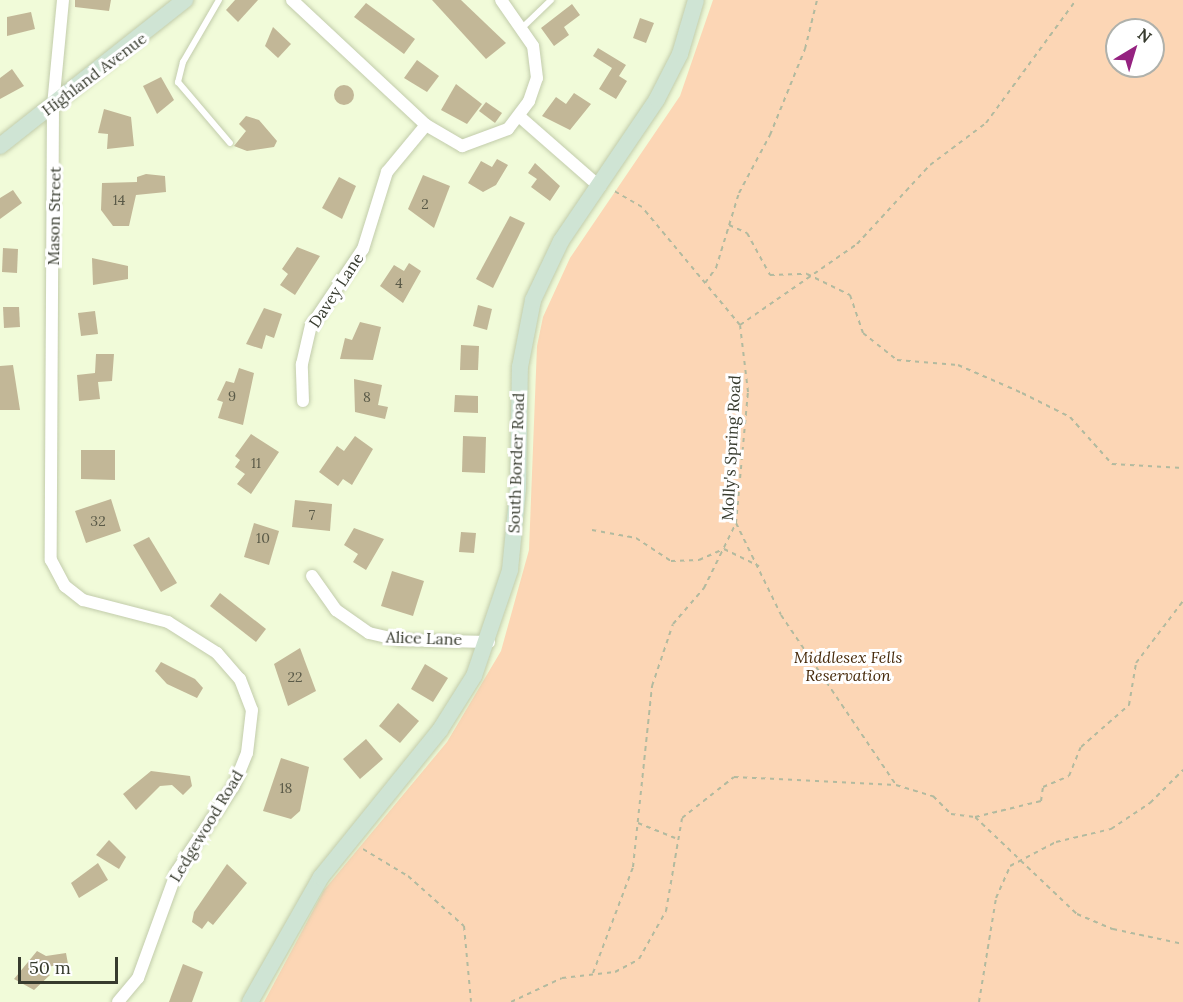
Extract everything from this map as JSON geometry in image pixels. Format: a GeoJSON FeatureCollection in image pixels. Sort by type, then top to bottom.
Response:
{"type":"FeatureCollection","features":[{"type":"Feature","properties":{"kind":"main road","name":"Highland Avenue"},"geometry":{"type":"LineString","coordinates":[[0,146],[185,0]]}},
{"type":"Feature","properties":{"kind":"main road","name":"South Border Road"},"geometry":{"type":"LineString","coordinates":[[250,1002],[294,920],[348,840],[453,712],[489,642],[514,542],[523,337],[550,260],[670,77],[696,0]]}},
{"type":"Feature","properties":{"kind":"street","name":"Mason Street"},"geometry":{"type":"LineString","coordinates":[[50,432],[53,105],[63,0]]}},
{"type":"Feature","properties":{"kind":"street"},"geometry":{"type":"LineString","coordinates":[[292,0],[426,125],[450,143],[466,146],[498,136],[520,117],[538,65],[523,27],[501,0]]}},
{"type":"Feature","properties":{"kind":"street"},"geometry":{"type":"LineString","coordinates":[[520,117],[600,187]]}},
{"type":"Feature","properties":{"kind":"street","name":"Davey Lane"},"geometry":{"type":"LineString","coordinates":[[303,401],[302,364],[311,326],[363,249],[387,172],[426,125]]}},
{"type":"Feature","properties":{"kind":"street","name":"Ledgewood Road"},"geometry":{"type":"LineString","coordinates":[[50,432],[48,542],[53,567],[65,586],[102,609],[158,618],[195,638],[229,663],[252,710],[247,753],[233,786],[177,871],[138,978],[118,1002]]}},
{"type":"Feature","properties":{"kind":"street","name":"Alice Lane"},"geometry":{"type":"LineString","coordinates":[[312,576],[336,610],[369,633],[399,640],[489,642]]}},
{"type":"Feature","properties":{"kind":"lane"},"geometry":{"type":"LineString","coordinates":[[219,0],[183,62],[178,82],[230,143]]}},
{"type":"Feature","properties":{"kind":"lane"},"geometry":{"type":"LineString","coordinates":[[523,27],[551,0]]}},
{"type":"Feature","properties":{"kind":"path"},"geometry":{"type":"LineString","coordinates":[[705,283],[716,268],[729,225],[805,49],[817,0]]}},
{"type":"Feature","properties":{"kind":"path"},"geometry":{"type":"LineString","coordinates":[[600,187],[642,207],[740,325],[807,274],[857,244],[930,165],[986,123],[1059,16],[1076,0]]}},
{"type":"Feature","properties":{"kind":"path"},"geometry":{"type":"LineString","coordinates":[[729,225],[747,233],[770,275],[807,274],[850,295],[863,333],[897,360],[958,365],[1022,393],[1070,417],[1112,464],[1183,468]]}},
{"type":"Feature","properties":{"kind":"path","name":"Molly's Spring Road"},"geometry":{"type":"LineString","coordinates":[[740,325],[748,392],[736,523],[761,568],[781,615],[896,785]]}},
{"type":"Feature","properties":{"kind":"path"},"geometry":{"type":"LineString","coordinates":[[594,973],[633,867],[652,686],[673,624],[704,588],[736,523]]}},
{"type":"Feature","properties":{"kind":"path"},"geometry":{"type":"LineString","coordinates":[[592,530],[636,538],[671,561],[699,560],[724,549]]}},
{"type":"Feature","properties":{"kind":"path"},"geometry":{"type":"LineString","coordinates":[[724,549],[761,568]]}},
{"type":"Feature","properties":{"kind":"path"},"geometry":{"type":"LineString","coordinates":[[511,1002],[562,978],[615,972],[639,959],[666,911],[675,838],[682,818],[734,777],[896,785],[933,796],[951,814],[975,817],[1041,801],[1043,787],[1069,776],[1081,747],[1129,705],[1136,663],[1183,601]]}},
{"type":"Feature","properties":{"kind":"path"},"geometry":{"type":"LineString","coordinates":[[979,1002],[999,889],[1021,857],[1056,842],[1111,829],[1150,803],[1183,770]]}},
{"type":"Feature","properties":{"kind":"path"},"geometry":{"type":"LineString","coordinates":[[975,817],[993,840],[1021,857],[1077,914],[1113,929],[1183,944]]}},
{"type":"Feature","properties":{"kind":"path"},"geometry":{"type":"LineString","coordinates":[[639,824],[675,838]]}},
{"type":"Feature","properties":{"kind":"path"},"geometry":{"type":"LineString","coordinates":[[348,840],[408,876],[464,926],[471,1002]]}},
{"type":"Feature","properties":{"kind":"green space","name":"Middlesex Fells Reservation"},"geometry":{"type":"Polygon","coordinates":[[[713,0],[1183,0],[1183,1002],[264,1002],[324,890],[447,742],[501,651],[529,550],[537,346],[543,317],[570,258],[680,96],[713,0]]]}},
{"type":"Feature","properties":{"kind":"building"},"geometry":{"type":"Polygon","coordinates":[[[75,0],[111,0],[109,11],[75,7],[75,0]]]}},
{"type":"Feature","properties":{"kind":"building"},"geometry":{"type":"Polygon","coordinates":[[[235,0],[258,0],[238,22],[226,10],[235,0]]]}},
{"type":"Feature","properties":{"kind":"building"},"geometry":{"type":"Polygon","coordinates":[[[432,0],[461,0],[506,43],[486,59],[432,0]]]}},
{"type":"Feature","properties":{"kind":"building"},"geometry":{"type":"Polygon","coordinates":[[[366,3],[415,39],[404,54],[354,17],[366,3]]]}},
{"type":"Feature","properties":{"kind":"building"},"geometry":{"type":"Polygon","coordinates":[[[572,4],[580,15],[564,27],[569,35],[554,46],[541,28],[572,4]]]}},
{"type":"Feature","properties":{"kind":"building"},"geometry":{"type":"Polygon","coordinates":[[[31,12],[35,29],[7,36],[7,17],[31,12]]]}},
{"type":"Feature","properties":{"kind":"building"},"geometry":{"type":"Polygon","coordinates":[[[640,18],[654,23],[646,43],[633,38],[640,18]]]}},
{"type":"Feature","properties":{"kind":"building"},"geometry":{"type":"Polygon","coordinates":[[[273,27],[291,44],[278,58],[265,46],[273,27]]]}},
{"type":"Feature","properties":{"kind":"building"},"geometry":{"type":"Polygon","coordinates":[[[598,48],[626,65],[619,76],[627,81],[616,99],[599,89],[612,68],[593,56],[598,48]]]}},
{"type":"Feature","properties":{"kind":"building"},"geometry":{"type":"Polygon","coordinates":[[[417,60],[439,76],[427,92],[404,78],[417,60]]]}},
{"type":"Feature","properties":{"kind":"building"},"geometry":{"type":"Polygon","coordinates":[[[12,69],[24,86],[0,99],[0,78],[12,69]]]}},
{"type":"Feature","properties":{"kind":"building"},"geometry":{"type":"Polygon","coordinates":[[[161,77],[174,100],[157,114],[143,86],[161,77]]]}},
{"type":"Feature","properties":{"kind":"building"},"geometry":{"type":"Polygon","coordinates":[[[456,84],[482,104],[467,124],[441,110],[456,84]]]}},
{"type":"Feature","properties":{"kind":"building"},"geometry":{"type":"Polygon","coordinates":[[[344,85],[351,88],[354,95],[351,102],[344,105],[337,102],[334,95],[337,88],[344,85]]]}},
{"type":"Feature","properties":{"kind":"building"},"geometry":{"type":"Polygon","coordinates":[[[574,93],[591,104],[570,130],[542,116],[556,97],[566,104],[574,93]]]}},
{"type":"Feature","properties":{"kind":"building"},"geometry":{"type":"Polygon","coordinates":[[[486,102],[502,113],[495,123],[479,111],[486,102]]]}},
{"type":"Feature","properties":{"kind":"building"},"geometry":{"type":"Polygon","coordinates":[[[104,109],[131,117],[134,146],[107,149],[108,134],[98,133],[104,109]]]}},
{"type":"Feature","properties":{"kind":"building"},"geometry":{"type":"Polygon","coordinates":[[[246,116],[259,120],[277,141],[274,147],[247,151],[234,146],[246,131],[239,124],[246,116]]]}},
{"type":"Feature","properties":{"kind":"building"},"geometry":{"type":"Polygon","coordinates":[[[497,159],[508,165],[496,185],[483,192],[468,183],[481,161],[492,167],[497,159]]]}},
{"type":"Feature","properties":{"kind":"building"},"geometry":{"type":"Polygon","coordinates":[[[535,163],[560,186],[550,201],[531,187],[537,179],[528,173],[535,163]]]}},
{"type":"Feature","properties":{"kind":"building"},"geometry":{"type":"Polygon","coordinates":[[[146,174],[165,176],[166,192],[136,195],[129,226],[113,226],[101,210],[102,183],[137,182],[137,177],[146,174]]]}},
{"type":"Feature","properties":{"kind":"building"},"geometry":{"type":"Polygon","coordinates":[[[423,175],[450,186],[434,228],[408,209],[423,175]]]}},
{"type":"Feature","properties":{"kind":"building"},"geometry":{"type":"Polygon","coordinates":[[[339,177],[356,186],[342,219],[322,208],[339,177]]]}},
{"type":"Feature","properties":{"kind":"building"},"geometry":{"type":"Polygon","coordinates":[[[13,190],[22,203],[0,219],[0,198],[13,190]]]}},
{"type":"Feature","properties":{"kind":"building"},"geometry":{"type":"Polygon","coordinates":[[[510,216],[525,223],[493,288],[476,279],[510,216]]]}},
{"type":"Feature","properties":{"kind":"building"},"geometry":{"type":"Polygon","coordinates":[[[297,247],[320,256],[295,295],[280,285],[288,274],[282,269],[297,247]]]}},
{"type":"Feature","properties":{"kind":"building"},"geometry":{"type":"Polygon","coordinates":[[[3,248],[18,249],[17,273],[2,272],[3,248]]]}},
{"type":"Feature","properties":{"kind":"building"},"geometry":{"type":"Polygon","coordinates":[[[92,258],[128,266],[128,279],[93,285],[92,258]]]}},
{"type":"Feature","properties":{"kind":"building"},"geometry":{"type":"Polygon","coordinates":[[[409,263],[421,271],[403,303],[380,286],[394,265],[404,271],[409,263]]]}},
{"type":"Feature","properties":{"kind":"building"},"geometry":{"type":"Polygon","coordinates":[[[478,305],[492,309],[487,330],[473,326],[478,305]]]}},
{"type":"Feature","properties":{"kind":"building"},"geometry":{"type":"Polygon","coordinates":[[[3,307],[19,307],[20,327],[4,328],[3,307]]]}},
{"type":"Feature","properties":{"kind":"building"},"geometry":{"type":"Polygon","coordinates":[[[264,308],[282,314],[274,338],[266,335],[262,349],[246,344],[264,308]]]}},
{"type":"Feature","properties":{"kind":"building"},"geometry":{"type":"Polygon","coordinates":[[[95,311],[98,334],[81,336],[78,313],[95,311]]]}},
{"type":"Feature","properties":{"kind":"building"},"geometry":{"type":"Polygon","coordinates":[[[360,322],[381,327],[373,360],[340,359],[345,338],[352,340],[360,322]]]}},
{"type":"Feature","properties":{"kind":"building"},"geometry":{"type":"Polygon","coordinates":[[[461,345],[479,346],[478,370],[460,370],[461,345]]]}},
{"type":"Feature","properties":{"kind":"building"},"geometry":{"type":"Polygon","coordinates":[[[96,354],[114,354],[112,381],[98,382],[100,399],[79,401],[77,375],[95,373],[96,354]]]}},
{"type":"Feature","properties":{"kind":"building"},"geometry":{"type":"Polygon","coordinates":[[[13,365],[20,410],[0,410],[0,366],[13,365]]]}},
{"type":"Feature","properties":{"kind":"building"},"geometry":{"type":"Polygon","coordinates":[[[239,368],[254,373],[243,425],[218,418],[223,402],[217,400],[226,381],[234,383],[239,368]]]}},
{"type":"Feature","properties":{"kind":"building"},"geometry":{"type":"Polygon","coordinates":[[[354,379],[382,385],[378,405],[388,407],[385,419],[355,412],[354,379]]]}},
{"type":"Feature","properties":{"kind":"building"},"geometry":{"type":"Polygon","coordinates":[[[455,395],[478,396],[478,413],[454,412],[455,395]]]}},
{"type":"Feature","properties":{"kind":"building"},"geometry":{"type":"Polygon","coordinates":[[[251,434],[279,452],[251,494],[237,484],[245,474],[235,467],[240,460],[235,456],[251,434]]]}},
{"type":"Feature","properties":{"kind":"building"},"geometry":{"type":"Polygon","coordinates":[[[355,436],[373,449],[352,485],[343,479],[338,486],[319,472],[337,446],[344,451],[355,436]]]}},
{"type":"Feature","properties":{"kind":"building"},"geometry":{"type":"Polygon","coordinates":[[[463,436],[486,437],[485,473],[462,472],[463,436]]]}},
{"type":"Feature","properties":{"kind":"building"},"geometry":{"type":"Polygon","coordinates":[[[81,450],[115,450],[115,480],[81,479],[81,450]]]}},
{"type":"Feature","properties":{"kind":"building"},"geometry":{"type":"Polygon","coordinates":[[[111,499],[121,531],[86,543],[75,511],[111,499]]]}},
{"type":"Feature","properties":{"kind":"building"},"geometry":{"type":"Polygon","coordinates":[[[295,500],[332,504],[330,531],[292,527],[295,500]]]}},
{"type":"Feature","properties":{"kind":"building"},"geometry":{"type":"Polygon","coordinates":[[[254,523],[279,531],[269,565],[244,557],[254,523]]]}},
{"type":"Feature","properties":{"kind":"building"},"geometry":{"type":"Polygon","coordinates":[[[354,528],[384,539],[366,570],[353,562],[358,554],[344,545],[354,528]]]}},
{"type":"Feature","properties":{"kind":"building"},"geometry":{"type":"Polygon","coordinates":[[[461,532],[476,533],[474,553],[459,552],[461,532]]]}},
{"type":"Feature","properties":{"kind":"building"},"geometry":{"type":"Polygon","coordinates":[[[149,537],[177,583],[161,592],[133,545],[149,537]]]}},
{"type":"Feature","properties":{"kind":"building"},"geometry":{"type":"Polygon","coordinates":[[[392,571],[424,581],[413,616],[381,606],[392,571]]]}},
{"type":"Feature","properties":{"kind":"building"},"geometry":{"type":"Polygon","coordinates":[[[220,593],[266,629],[256,642],[210,606],[220,593]]]}},
{"type":"Feature","properties":{"kind":"building"},"geometry":{"type":"Polygon","coordinates":[[[300,648],[316,691],[288,706],[274,664],[300,648]]]}},
{"type":"Feature","properties":{"kind":"building"},"geometry":{"type":"Polygon","coordinates":[[[161,662],[195,679],[203,688],[197,698],[167,684],[155,671],[161,662]]]}},
{"type":"Feature","properties":{"kind":"building"},"geometry":{"type":"Polygon","coordinates":[[[425,664],[448,678],[433,702],[411,689],[425,664]]]}},
{"type":"Feature","properties":{"kind":"building"},"geometry":{"type":"Polygon","coordinates":[[[398,703],[419,721],[400,743],[379,726],[398,703]]]}},
{"type":"Feature","properties":{"kind":"building"},"geometry":{"type":"Polygon","coordinates":[[[366,739],[383,759],[360,779],[343,759],[366,739]]]}},
{"type":"Feature","properties":{"kind":"building"},"geometry":{"type":"Polygon","coordinates":[[[281,758],[309,767],[300,811],[291,819],[263,811],[281,758]]]}},
{"type":"Feature","properties":{"kind":"building"},"geometry":{"type":"Polygon","coordinates":[[[151,771],[190,776],[192,786],[183,795],[172,785],[160,786],[136,810],[123,794],[151,771]]]}},
{"type":"Feature","properties":{"kind":"building"},"geometry":{"type":"Polygon","coordinates":[[[109,840],[126,857],[119,869],[96,855],[109,840]]]}},
{"type":"Feature","properties":{"kind":"building"},"geometry":{"type":"Polygon","coordinates":[[[98,863],[108,880],[79,898],[71,883],[98,863]]]}},
{"type":"Feature","properties":{"kind":"building"},"geometry":{"type":"Polygon","coordinates":[[[227,864],[247,883],[213,925],[208,921],[202,929],[192,922],[194,912],[227,864]]]}},
{"type":"Feature","properties":{"kind":"building"},"geometry":{"type":"Polygon","coordinates":[[[37,951],[46,956],[66,953],[68,964],[37,968],[50,975],[34,990],[14,979],[37,951]]]}},
{"type":"Feature","properties":{"kind":"building"},"geometry":{"type":"Polygon","coordinates":[[[183,964],[203,972],[192,1002],[169,1002],[183,964]]]}}]}
